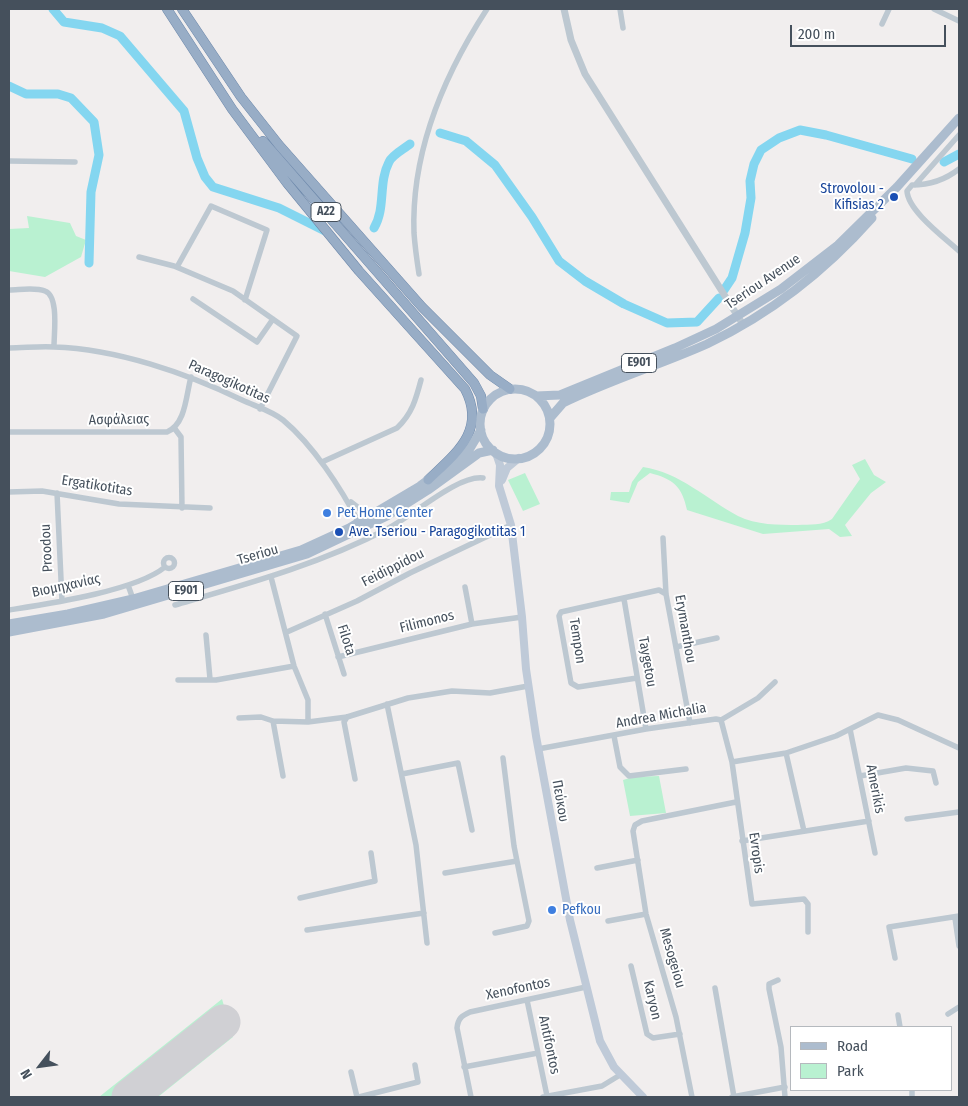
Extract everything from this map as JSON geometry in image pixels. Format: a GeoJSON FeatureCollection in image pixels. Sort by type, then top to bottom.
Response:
{"type":"FeatureCollection","features":[{"type":"Feature","properties":{"kind":"highway"},"geometry":{"type":"LineString","coordinates":[[167,9],[232,108],[287,183],[359,271],[464,389],[472,412],[468,436],[460,449],[428,480]]}},
{"type":"Feature","properties":{"kind":"highway","name":"A22"},"geometry":{"type":"LineString","coordinates":[[172,9],[229,96],[268,147],[474,382],[481,396],[483,409]]}},
{"type":"Feature","properties":{"kind":"highway","name":"A22"},"geometry":{"type":"LineString","coordinates":[[182,9],[236,90],[279,144],[422,306],[490,375],[510,389]]}},
{"type":"Feature","properties":{"kind":"main road","name":"Tseriou Avenue"},"geometry":{"type":"LineString","coordinates":[[536,396],[560,395],[740,320],[838,245],[898,185],[959,118]]}},
{"type":"Feature","properties":{"kind":"main road","name":"Tseriou Avenue"},"geometry":{"type":"LineString","coordinates":[[550,418],[563,403],[586,392],[679,356],[810,279],[853,240],[878,212],[898,185]]}},
{"type":"Feature","properties":{"kind":"main road"},"geometry":{"type":"LineString","coordinates":[[510,389],[521,389],[536,396],[546,408],[550,418],[550,429],[540,448],[530,455],[519,458],[507,458],[494,451],[487,444],[481,430],[480,421],[483,409],[490,399],[500,392],[510,389]]}},
{"type":"Feature","properties":{"kind":"main road","name":"Tseriou"},"geometry":{"type":"LineString","coordinates":[[13,623],[68,614],[133,599],[302,550],[359,523],[428,480],[470,450],[481,430]]}},
{"type":"Feature","properties":{"kind":"main road","name":"Tseriou"},"geometry":{"type":"LineString","coordinates":[[9,632],[104,614],[307,554],[387,516],[428,490],[479,453],[494,451]]}},
{"type":"Feature","properties":{"kind":"main road","name":"Πεύκου"},"geometry":{"type":"LineString","coordinates":[[494,451],[500,464],[501,492],[511,525],[528,686],[570,920],[600,1041],[620,1075],[643,1097]]}},
{"type":"Feature","properties":{"kind":"main road"},"geometry":{"type":"LineString","coordinates":[[501,492],[505,471],[519,458]]}},
{"type":"Feature","properties":{"kind":"street"},"geometry":{"type":"LineString","coordinates":[[419,274],[414,232],[417,189],[424,148],[436,105],[452,67],[487,9]]}},
{"type":"Feature","properties":{"kind":"street"},"geometry":{"type":"LineString","coordinates":[[564,9],[571,40],[585,74],[740,320]]}},
{"type":"Feature","properties":{"kind":"street"},"geometry":{"type":"LineString","coordinates":[[620,9],[623,28]]}},
{"type":"Feature","properties":{"kind":"street"},"geometry":{"type":"LineString","coordinates":[[882,24],[888,9]]}},
{"type":"Feature","properties":{"kind":"street"},"geometry":{"type":"LineString","coordinates":[[934,9],[959,21]]}},
{"type":"Feature","properties":{"kind":"street"},"geometry":{"type":"LineString","coordinates":[[916,185],[959,135]]}},
{"type":"Feature","properties":{"kind":"street"},"geometry":{"type":"LineString","coordinates":[[9,161],[75,162]]}},
{"type":"Feature","properties":{"kind":"street"},"geometry":{"type":"LineString","coordinates":[[907,190],[912,185],[943,179],[959,170]]}},
{"type":"Feature","properties":{"kind":"street"},"geometry":{"type":"LineString","coordinates":[[898,185],[907,190],[910,200],[926,222],[959,251]]}},
{"type":"Feature","properties":{"kind":"street"},"geometry":{"type":"LineString","coordinates":[[177,267],[211,206],[267,230],[245,300]]}},
{"type":"Feature","properties":{"kind":"street"},"geometry":{"type":"LineString","coordinates":[[139,257],[177,267],[233,291],[297,336],[260,409]]}},
{"type":"Feature","properties":{"kind":"street"},"geometry":{"type":"LineString","coordinates":[[9,290],[44,290],[51,295],[54,302],[54,346]]}},
{"type":"Feature","properties":{"kind":"street"},"geometry":{"type":"LineString","coordinates":[[193,299],[257,342],[273,319]]}},
{"type":"Feature","properties":{"kind":"street","name":"Paragogikotitas"},"geometry":{"type":"LineString","coordinates":[[9,348],[54,346],[84,350],[156,365],[191,377],[260,409],[282,420],[322,462],[349,501],[359,523]]}},
{"type":"Feature","properties":{"kind":"street"},"geometry":{"type":"LineString","coordinates":[[182,508],[181,437],[175,429],[180,423],[191,377]]}},
{"type":"Feature","properties":{"kind":"street"},"geometry":{"type":"LineString","coordinates":[[322,462],[398,428],[407,419],[414,406],[421,380]]}},
{"type":"Feature","properties":{"kind":"street","name":"Ασφάλειας"},"geometry":{"type":"LineString","coordinates":[[9,432],[167,432],[175,429]]}},
{"type":"Feature","properties":{"kind":"street"},"geometry":{"type":"LineString","coordinates":[[175,604],[271,577],[329,556],[388,529],[461,481],[475,477],[484,478]]}},
{"type":"Feature","properties":{"kind":"street","name":"Ergatikotitas"},"geometry":{"type":"LineString","coordinates":[[9,492],[42,491],[120,504],[210,508]]}},
{"type":"Feature","properties":{"kind":"street","name":"Proodou"},"geometry":{"type":"LineString","coordinates":[[57,493],[62,601]]}},
{"type":"Feature","properties":{"kind":"street"},"geometry":{"type":"LineString","coordinates":[[349,501],[363,514],[371,516]]}},
{"type":"Feature","properties":{"kind":"street","name":"Feidippidou"},"geometry":{"type":"LineString","coordinates":[[287,632],[357,601],[410,573],[511,525]]}},
{"type":"Feature","properties":{"kind":"street","name":"Erymanthou"},"geometry":{"type":"LineString","coordinates":[[663,538],[666,594],[690,723]]}},
{"type":"Feature","properties":{"kind":"street","name":"Βιομηχανίας"},"geometry":{"type":"LineString","coordinates":[[12,610],[62,601],[128,585],[165,567]]}},
{"type":"Feature","properties":{"kind":"street"},"geometry":{"type":"LineString","coordinates":[[271,577],[287,632],[294,666],[308,700],[308,722]]}},
{"type":"Feature","properties":{"kind":"street"},"geometry":{"type":"LineString","coordinates":[[128,585],[133,599]]}},
{"type":"Feature","properties":{"kind":"street"},"geometry":{"type":"LineString","coordinates":[[465,587],[472,624]]}},
{"type":"Feature","properties":{"kind":"street","name":"Tempon"},"geometry":{"type":"LineString","coordinates":[[638,678],[578,687],[571,683],[559,616],[561,612],[659,590],[666,594]]}},
{"type":"Feature","properties":{"kind":"street","name":"Taygetou"},"geometry":{"type":"LineString","coordinates":[[624,599],[646,729]]}},
{"type":"Feature","properties":{"kind":"street"},"geometry":{"type":"LineString","coordinates":[[12,610],[13,623]]}},
{"type":"Feature","properties":{"kind":"street","name":"Filota"},"geometry":{"type":"LineString","coordinates":[[325,614],[344,674]]}},
{"type":"Feature","properties":{"kind":"street","name":"Filimonos"},"geometry":{"type":"LineString","coordinates":[[338,657],[472,624],[522,618]]}},
{"type":"Feature","properties":{"kind":"street"},"geometry":{"type":"LineString","coordinates":[[206,635],[210,679]]}},
{"type":"Feature","properties":{"kind":"street"},"geometry":{"type":"LineString","coordinates":[[676,646],[717,638]]}},
{"type":"Feature","properties":{"kind":"street"},"geometry":{"type":"LineString","coordinates":[[178,680],[216,680],[294,666]]}},
{"type":"Feature","properties":{"kind":"street","name":"Andrea Michalia"},"geometry":{"type":"LineString","coordinates":[[538,749],[646,729],[721,720],[758,698],[776,682]]}},
{"type":"Feature","properties":{"kind":"street"},"geometry":{"type":"LineString","coordinates":[[239,718],[261,717],[273,721],[308,722],[347,717],[387,704],[452,691],[490,693],[528,686]]}},
{"type":"Feature","properties":{"kind":"street"},"geometry":{"type":"LineString","coordinates":[[387,704],[416,845],[427,943]]}},
{"type":"Feature","properties":{"kind":"street"},"geometry":{"type":"LineString","coordinates":[[732,762],[786,753],[850,729],[878,715],[898,720],[959,748]]}},
{"type":"Feature","properties":{"kind":"street"},"geometry":{"type":"LineString","coordinates":[[347,717],[344,722],[356,779]]}},
{"type":"Feature","properties":{"kind":"street","name":"Evropis"},"geometry":{"type":"LineString","coordinates":[[721,720],[732,762],[736,802],[752,904],[804,899],[808,904],[808,932]]}},
{"type":"Feature","properties":{"kind":"street"},"geometry":{"type":"LineString","coordinates":[[273,721],[283,776]]}},
{"type":"Feature","properties":{"kind":"street","name":"Amerikis"},"geometry":{"type":"LineString","coordinates":[[850,729],[875,853]]}},
{"type":"Feature","properties":{"kind":"street"},"geometry":{"type":"LineString","coordinates":[[614,736],[620,768],[629,776],[686,769]]}},
{"type":"Feature","properties":{"kind":"street"},"geometry":{"type":"LineString","coordinates":[[786,753],[804,832]]}},
{"type":"Feature","properties":{"kind":"street"},"geometry":{"type":"LineString","coordinates":[[495,933],[527,926],[529,921],[517,861],[503,758]]}},
{"type":"Feature","properties":{"kind":"street"},"geometry":{"type":"LineString","coordinates":[[402,774],[458,763],[472,830]]}},
{"type":"Feature","properties":{"kind":"street"},"geometry":{"type":"LineString","coordinates":[[860,776],[906,768],[933,771],[936,783]]}},
{"type":"Feature","properties":{"kind":"street","name":"Mesogeiou"},"geometry":{"type":"LineString","coordinates":[[692,1097],[680,1034],[646,914],[633,831],[635,825],[642,821],[736,802]]}},
{"type":"Feature","properties":{"kind":"street"},"geometry":{"type":"LineString","coordinates":[[906,819],[959,812]]}},
{"type":"Feature","properties":{"kind":"street"},"geometry":{"type":"LineString","coordinates":[[742,841],[869,822]]}},
{"type":"Feature","properties":{"kind":"street"},"geometry":{"type":"LineString","coordinates":[[300,898],[375,880],[371,853]]}},
{"type":"Feature","properties":{"kind":"street"},"geometry":{"type":"LineString","coordinates":[[597,868],[638,860]]}},
{"type":"Feature","properties":{"kind":"street"},"geometry":{"type":"LineString","coordinates":[[445,873],[517,861]]}},
{"type":"Feature","properties":{"kind":"street"},"geometry":{"type":"LineString","coordinates":[[308,930],[424,913]]}},
{"type":"Feature","properties":{"kind":"street"},"geometry":{"type":"LineString","coordinates":[[608,920],[646,914]]}},
{"type":"Feature","properties":{"kind":"street"},"geometry":{"type":"LineString","coordinates":[[895,958],[889,926],[957,917],[959,946]]}},
{"type":"Feature","properties":{"kind":"street","name":"Karyon"},"geometry":{"type":"LineString","coordinates":[[631,966],[647,1034],[652,1038],[680,1034]]}},
{"type":"Feature","properties":{"kind":"street"},"geometry":{"type":"LineString","coordinates":[[778,980],[769,984],[769,989],[781,1047],[785,1097]]}},
{"type":"Feature","properties":{"kind":"street","name":"Xenofontos"},"geometry":{"type":"LineString","coordinates":[[464,1067],[457,1028],[458,1021],[470,1012],[586,987]]}},
{"type":"Feature","properties":{"kind":"street"},"geometry":{"type":"LineString","coordinates":[[715,988],[733,1097],[785,1087]]}},
{"type":"Feature","properties":{"kind":"street","name":"Antifontos"},"geometry":{"type":"LineString","coordinates":[[527,1000],[545,1097]]}},
{"type":"Feature","properties":{"kind":"street"},"geometry":{"type":"LineString","coordinates":[[948,1014],[959,1007]]}},
{"type":"Feature","properties":{"kind":"street"},"geometry":{"type":"LineString","coordinates":[[898,1015],[900,1026]]}},
{"type":"Feature","properties":{"kind":"street"},"geometry":{"type":"LineString","coordinates":[[471,1097],[464,1067],[538,1053]]}},
{"type":"Feature","properties":{"kind":"street"},"geometry":{"type":"LineString","coordinates":[[351,1072],[358,1097],[418,1082],[415,1064]]}},
{"type":"Feature","properties":{"kind":"street"},"geometry":{"type":"LineString","coordinates":[[545,1097],[602,1086],[620,1075]]}},
{"type":"Feature","properties":{"kind":"green space"},"geometry":{"type":"Polygon","coordinates":[[[27,216],[70,223],[76,236],[86,240],[81,257],[45,277],[9,271],[9,229],[29,228],[27,216]]]}},
{"type":"Feature","properties":{"kind":"green space"},"geometry":{"type":"Polygon","coordinates":[[[865,459],[874,475],[886,482],[871,493],[845,525],[852,536],[840,537],[829,529],[763,534],[687,510],[682,495],[675,485],[665,478],[650,473],[638,482],[629,503],[610,500],[611,492],[629,492],[632,482],[643,467],[681,480],[727,510],[745,519],[775,525],[820,524],[832,519],[860,479],[852,465],[865,459]]]}},
{"type":"Feature","properties":{"kind":"green space"},"geometry":{"type":"Polygon","coordinates":[[[525,473],[540,504],[523,511],[508,480],[525,473]]]}},
{"type":"Feature","properties":{"kind":"green space"},"geometry":{"type":"Polygon","coordinates":[[[659,776],[666,813],[630,816],[623,780],[633,777],[659,776]]]}},
{"type":"Feature","properties":{"kind":"green space"},"geometry":{"type":"Polygon","coordinates":[[[222,999],[233,1037],[158,1097],[143,1097],[229,1029],[222,1010],[113,1097],[99,1097],[222,999]]]}},
{"type":"Feature","properties":{"kind":"waterway"},"geometry":{"type":"LineString","coordinates":[[53,9],[64,22],[102,28],[120,36],[184,111],[197,158],[205,177],[213,187],[279,208],[327,232]]}},
{"type":"Feature","properties":{"kind":"waterway"},"geometry":{"type":"LineString","coordinates":[[9,86],[26,94],[58,94],[71,98],[94,122],[99,155],[91,192],[89,263]]}},
{"type":"Feature","properties":{"kind":"waterway"},"geometry":{"type":"LineString","coordinates":[[724,290],[732,278],[745,233],[751,198],[750,181],[754,164],[761,150],[779,138],[800,130],[826,135],[912,159]]}},
{"type":"Feature","properties":{"kind":"waterway"},"geometry":{"type":"LineString","coordinates":[[440,133],[466,141],[495,165],[532,217],[559,261],[585,281],[624,304],[667,323],[697,322],[719,298]]}},
{"type":"Feature","properties":{"kind":"waterway"},"geometry":{"type":"LineString","coordinates":[[374,228],[380,212],[384,178],[389,162],[410,144]]}},
{"type":"Feature","properties":{"kind":"waterway"},"geometry":{"type":"LineString","coordinates":[[944,162],[959,154]]}},
{"type":"Feature","properties":{"kind":"runway"},"geometry":{"type":"LineString","coordinates":[[129,1097],[223,1022]]}},
{"type":"Feature","properties":{"kind":"place","name":"Strovolou - Kifisias 2"},"geometry":{"type":"Point","coordinates":[894,197]}},
{"type":"Feature","properties":{"kind":"place","name":"Pet Home Center"},"geometry":{"type":"Point","coordinates":[327,513]}},
{"type":"Feature","properties":{"kind":"place","name":"Ave. Tseriou - Paragogikotitas 1"},"geometry":{"type":"Point","coordinates":[339,532]}},
{"type":"Feature","properties":{"kind":"place","name":"Pefkou"},"geometry":{"type":"Point","coordinates":[552,910]}}]}
